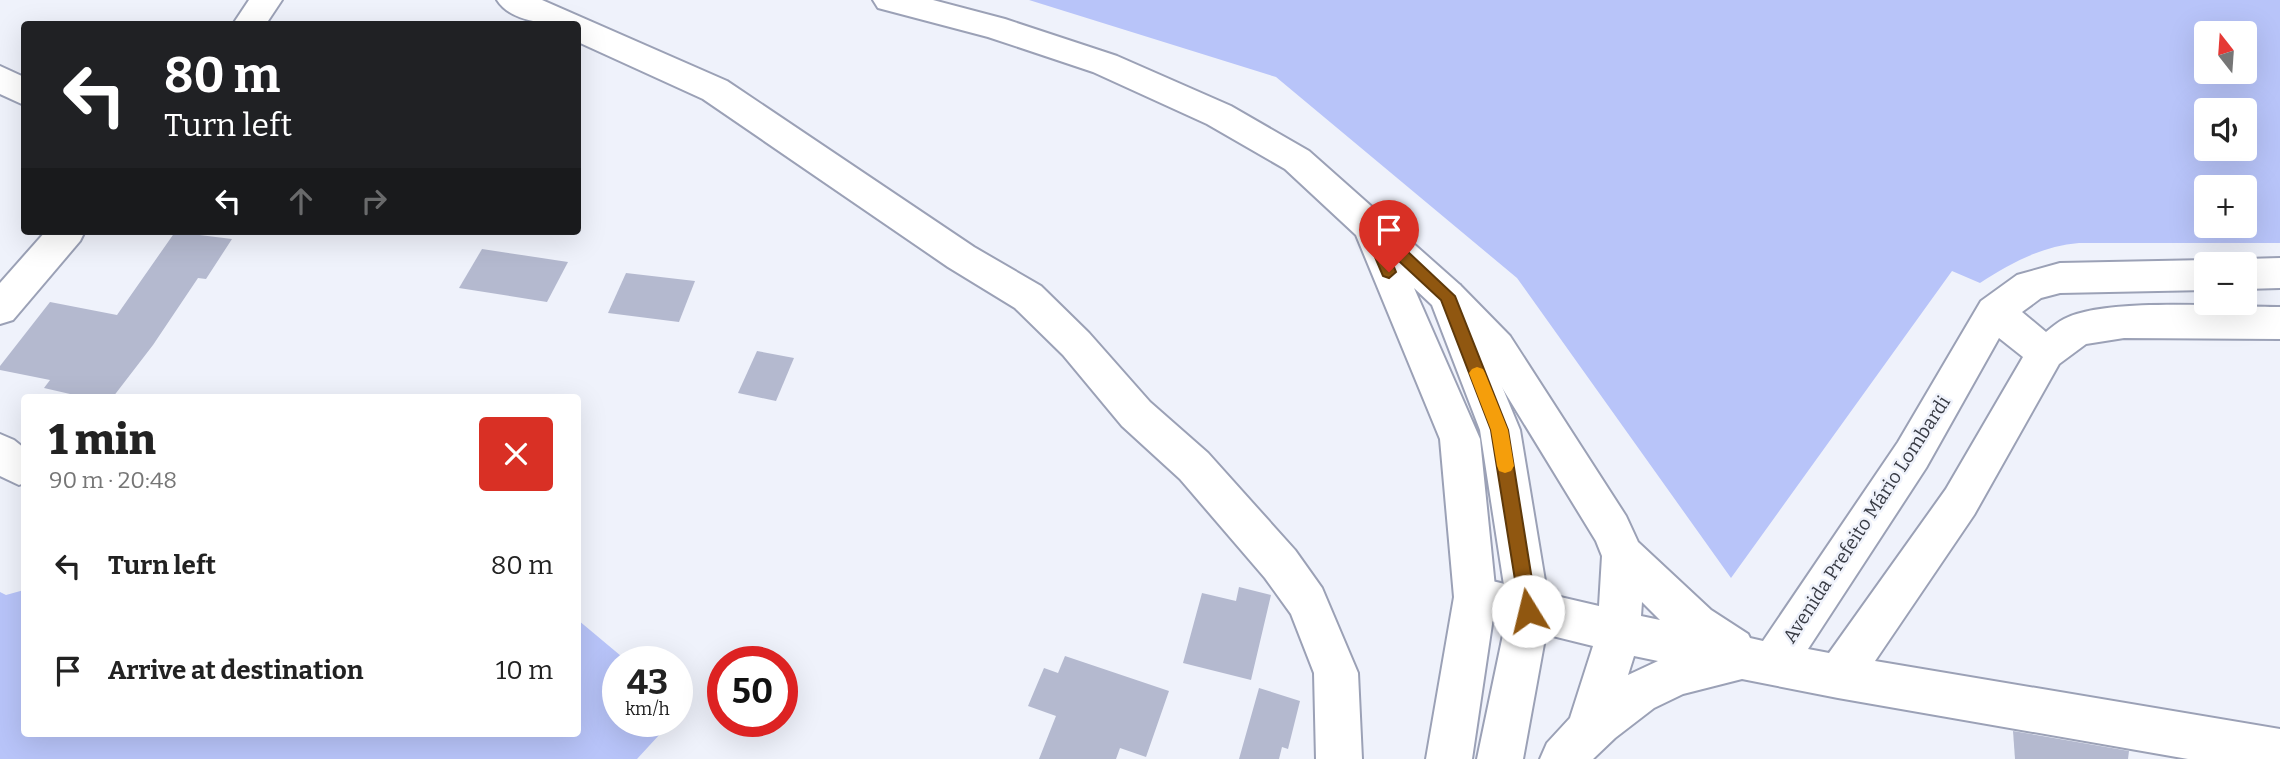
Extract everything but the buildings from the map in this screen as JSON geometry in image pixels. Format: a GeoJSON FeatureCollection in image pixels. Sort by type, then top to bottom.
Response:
{"type":"FeatureCollection","features":[{"type":"Feature","properties":{"kind":"street"},"geometry":{"type":"LineString","coordinates":[[251,21],[266,0]]}},
{"type":"Feature","properties":{"kind":"street"},"geometry":{"type":"LineString","coordinates":[[513,0],[561,21]]}},
{"type":"Feature","properties":{"kind":"street"},"geometry":{"type":"LineString","coordinates":[[889,0],[995,27],[1105,64],[1219,115],[1297,160],[1478,325],[1513,370],[1611,529],[1623,556],[1696,625],[1761,662]]}},
{"type":"Feature","properties":{"kind":"street"},"geometry":{"type":"LineString","coordinates":[[581,30],[715,90],[961,257],[1028,297],[1076,344],[1136,414],[1194,466],[1280,564],[1307,602],[1336,673],[1339,759]]}},
{"type":"Feature","properties":{"kind":"street"},"geometry":{"type":"LineString","coordinates":[[0,78],[21,91]]}},
{"type":"Feature","properties":{"kind":"street"},"geometry":{"type":"LineString","coordinates":[[1368,224],[1461,439],[1475,597],[1449,759]]}},
{"type":"Feature","properties":{"kind":"street"},"geometry":{"type":"LineString","coordinates":[[0,309],[64,235]]}},
{"type":"Feature","properties":{"kind":"street"},"geometry":{"type":"LineString","coordinates":[[2257,274],[2280,273]]}},
{"type":"Feature","properties":{"kind":"street","name":"Avenida Prefeito Mário Lombardi"},"geometry":{"type":"LineString","coordinates":[[1761,662],[1912,455],[1994,312],[2030,286],[2060,278],[2194,275]]}},
{"type":"Feature","properties":{"kind":"street"},"geometry":{"type":"LineString","coordinates":[[1447,296],[1500,430],[1528,611],[1500,759]]}},
{"type":"Feature","properties":{"kind":"street"},"geometry":{"type":"LineString","coordinates":[[1994,312],[2046,353]]}},
{"type":"Feature","properties":{"kind":"street"},"geometry":{"type":"LineString","coordinates":[[1838,677],[1961,502],[2046,353],[2077,330],[2124,322],[2280,323]]}},
{"type":"Feature","properties":{"kind":"street"},"geometry":{"type":"LineString","coordinates":[[1576,743],[1619,632],[1623,556]]}},
{"type":"Feature","properties":{"kind":"street"},"geometry":{"type":"LineString","coordinates":[[1475,597],[1619,632],[1838,677],[2280,752]]}},
{"type":"Feature","properties":{"kind":"street"},"geometry":{"type":"LineString","coordinates":[[1576,743],[1621,704],[1656,683],[1702,665],[1761,662]]}},
{"type":"Feature","properties":{"kind":"shaded area"},"geometry":{"type":"Polygon","coordinates":[[[1029,0],[2280,0],[2280,243],[2079,243],[2052,248],[2027,257],[1980,283],[1952,271],[1731,578],[1517,278],[1276,77],[1029,0]]]}},
{"type":"Feature","properties":{"kind":"shaded area"},"geometry":{"type":"Polygon","coordinates":[[[21,591],[21,737],[581,737],[581,623],[609,646],[602,646],[602,737],[657,737],[637,759],[0,759],[0,592],[6,595],[21,591]]]}},
{"type":"Feature","properties":{"kind":"slow traffic"},"geometry":{"type":"LineString","coordinates":[[1477,373],[1500,430],[1505,466]]}},
{"type":"Feature","properties":{"kind":"route"},"geometry":{"type":"LineString","coordinates":[[1389,272],[1368,224],[1447,296],[1500,430],[1528,611]]}}]}
